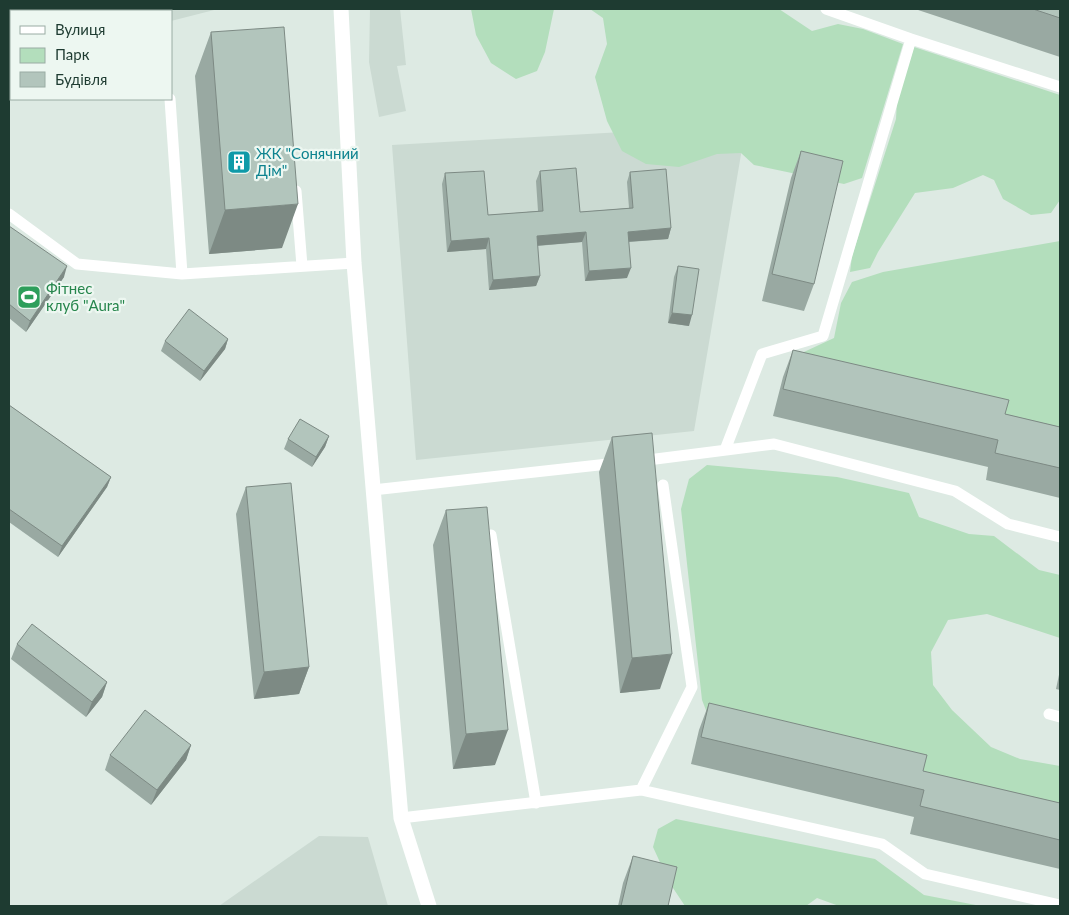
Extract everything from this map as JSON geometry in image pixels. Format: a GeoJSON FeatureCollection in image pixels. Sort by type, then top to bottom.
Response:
{"type":"FeatureCollection","features":[{"type":"Feature","properties":{"kind":"street"},"geometry":{"type":"LineString","coordinates":[[341,9],[354,263],[400,818],[429,906]]}},
{"type":"Feature","properties":{"kind":"lane"},"geometry":{"type":"LineString","coordinates":[[826,9],[911,39],[1060,87]]}},
{"type":"Feature","properties":{"kind":"lane"},"geometry":{"type":"LineString","coordinates":[[725,450],[762,354],[823,336],[911,39]]}},
{"type":"Feature","properties":{"kind":"lane"},"geometry":{"type":"LineString","coordinates":[[170,100],[182,274]]}},
{"type":"Feature","properties":{"kind":"lane"},"geometry":{"type":"LineString","coordinates":[[295,178],[302,266]]}},
{"type":"Feature","properties":{"kind":"lane"},"geometry":{"type":"LineString","coordinates":[[9,214],[78,264],[182,274],[354,263]]}},
{"type":"Feature","properties":{"kind":"lane"},"geometry":{"type":"LineString","coordinates":[[373,490],[564,470],[774,444],[955,491],[1008,524],[1060,537]]}},
{"type":"Feature","properties":{"kind":"lane"},"geometry":{"type":"LineString","coordinates":[[641,790],[692,687],[664,485]]}},
{"type":"Feature","properties":{"kind":"lane"},"geometry":{"type":"LineString","coordinates":[[491,535],[536,803]]}},
{"type":"Feature","properties":{"kind":"lane"},"geometry":{"type":"LineString","coordinates":[[400,818],[641,790],[882,844],[924,874],[1060,905]]}},
{"type":"Feature","properties":{"kind":"shaded area"},"geometry":{"type":"Polygon","coordinates":[[[9,9],[218,9],[172,21],[172,10],[10,10],[9,62],[9,9]]]}},
{"type":"Feature","properties":{"kind":"shaded area"},"geometry":{"type":"Polygon","coordinates":[[[370,9],[400,9],[406,65],[397,66],[406,111],[379,117],[369,62],[370,9]]]}},
{"type":"Feature","properties":{"kind":"shaded area"},"geometry":{"type":"Polygon","coordinates":[[[746,125],[694,431],[416,460],[392,145],[746,125]]]}},
{"type":"Feature","properties":{"kind":"shaded area"},"geometry":{"type":"Polygon","coordinates":[[[319,836],[368,837],[388,906],[219,906],[319,836]]]}},
{"type":"Feature","properties":{"kind":"green space"},"geometry":{"type":"Polygon","coordinates":[[[9,9],[115,9],[10,10],[9,43],[9,9]]]}},
{"type":"Feature","properties":{"kind":"green space"},"geometry":{"type":"Polygon","coordinates":[[[471,9],[554,9],[545,52],[537,71],[516,79],[491,63],[476,35],[471,9]]]}},
{"type":"Feature","properties":{"kind":"green space"},"geometry":{"type":"Polygon","coordinates":[[[590,9],[779,9],[812,31],[838,24],[863,29],[903,44],[862,178],[844,184],[754,165],[741,153],[717,154],[679,167],[646,164],[622,151],[607,121],[595,77],[607,44],[603,18],[590,9]]]}},
{"type":"Feature","properties":{"kind":"green space"},"geometry":{"type":"Polygon","coordinates":[[[914,47],[1060,95],[1060,200],[1051,213],[1031,215],[1003,199],[994,180],[983,175],[953,188],[915,193],[870,268],[850,272],[852,256],[896,119],[897,101],[914,47]]]}},
{"type":"Feature","properties":{"kind":"green space"},"geometry":{"type":"Polygon","coordinates":[[[1060,241],[1060,446],[791,358],[834,338],[841,303],[852,282],[883,272],[1060,241]]]}},
{"type":"Feature","properties":{"kind":"green space"},"geometry":{"type":"Polygon","coordinates":[[[707,465],[837,477],[909,493],[919,517],[969,534],[994,536],[1039,570],[1060,575],[1060,638],[987,614],[948,620],[931,652],[933,685],[952,710],[991,747],[1020,759],[1060,766],[1060,825],[711,723],[702,700],[681,509],[689,479],[707,465]]]}},
{"type":"Feature","properties":{"kind":"green space"},"geometry":{"type":"Polygon","coordinates":[[[676,819],[875,859],[924,895],[981,906],[839,906],[817,898],[806,906],[685,906],[669,882],[653,847],[658,829],[676,819]]]}},
{"type":"Feature","properties":{"kind":"building"},"geometry":{"type":"Polygon","coordinates":[[[1033,9],[1060,9],[1060,18],[1033,9]]]}},
{"type":"Feature","properties":{"kind":"building"},"geometry":{"type":"Polygon","coordinates":[[[284,27],[298,204],[225,210],[211,32],[284,27]]]}},
{"type":"Feature","properties":{"kind":"building"},"geometry":{"type":"Polygon","coordinates":[[[801,151],[843,161],[814,284],[772,274],[801,151]]]}},
{"type":"Feature","properties":{"kind":"building"},"geometry":{"type":"Polygon","coordinates":[[[576,168],[580,212],[633,208],[630,172],[666,169],[671,228],[628,232],[631,268],[589,271],[586,232],[537,236],[540,276],[493,280],[489,238],[451,241],[445,173],[484,171],[488,215],[543,211],[540,171],[576,168]]]}},
{"type":"Feature","properties":{"kind":"building","name":"Фітнес клуб \"Aura\""},"geometry":{"type":"Polygon","coordinates":[[[9,226],[67,266],[30,321],[9,304],[9,226]]]}},
{"type":"Feature","properties":{"kind":"building"},"geometry":{"type":"Polygon","coordinates":[[[678,266],[699,269],[692,315],[672,313],[678,266]]]}},
{"type":"Feature","properties":{"kind":"building"},"geometry":{"type":"Polygon","coordinates":[[[189,309],[228,339],[204,371],[165,341],[189,309]]]}},
{"type":"Feature","properties":{"kind":"building"},"geometry":{"type":"Polygon","coordinates":[[[793,350],[1009,400],[1005,414],[1060,427],[1060,468],[995,453],[998,440],[783,389],[793,350]]]}},
{"type":"Feature","properties":{"kind":"building"},"geometry":{"type":"Polygon","coordinates":[[[9,405],[111,477],[62,546],[9,509],[9,405]]]}},
{"type":"Feature","properties":{"kind":"building"},"geometry":{"type":"Polygon","coordinates":[[[300,419],[329,436],[316,457],[288,439],[300,419]]]}},
{"type":"Feature","properties":{"kind":"building"},"geometry":{"type":"Polygon","coordinates":[[[652,433],[672,654],[632,658],[612,437],[652,433]]]}},
{"type":"Feature","properties":{"kind":"building"},"geometry":{"type":"Polygon","coordinates":[[[291,483],[309,667],[264,672],[246,487],[291,483]]]}},
{"type":"Feature","properties":{"kind":"building"},"geometry":{"type":"Polygon","coordinates":[[[487,507],[508,730],[466,734],[446,510],[487,507]]]}},
{"type":"Feature","properties":{"kind":"building"},"geometry":{"type":"Polygon","coordinates":[[[32,624],[107,682],[92,702],[17,644],[32,624]]]}},
{"type":"Feature","properties":{"kind":"building"},"geometry":{"type":"Polygon","coordinates":[[[709,703],[927,755],[923,771],[1060,803],[1060,840],[920,806],[924,790],[701,737],[709,703]]]}},
{"type":"Feature","properties":{"kind":"building"},"geometry":{"type":"Polygon","coordinates":[[[145,710],[191,745],[157,790],[110,755],[145,710]]]}},
{"type":"Feature","properties":{"kind":"building"},"geometry":{"type":"Polygon","coordinates":[[[633,856],[677,867],[668,906],[621,906],[633,856]]]}},
{"type":"Feature","properties":{"kind":"place","name":"ЖК \"Сонячний Дім\""},"geometry":{"type":"Point","coordinates":[239,162]}},
{"type":"Feature","properties":{"kind":"place","name":"Фітнес клуб \"Aura\""},"geometry":{"type":"Point","coordinates":[29,297]}}]}
